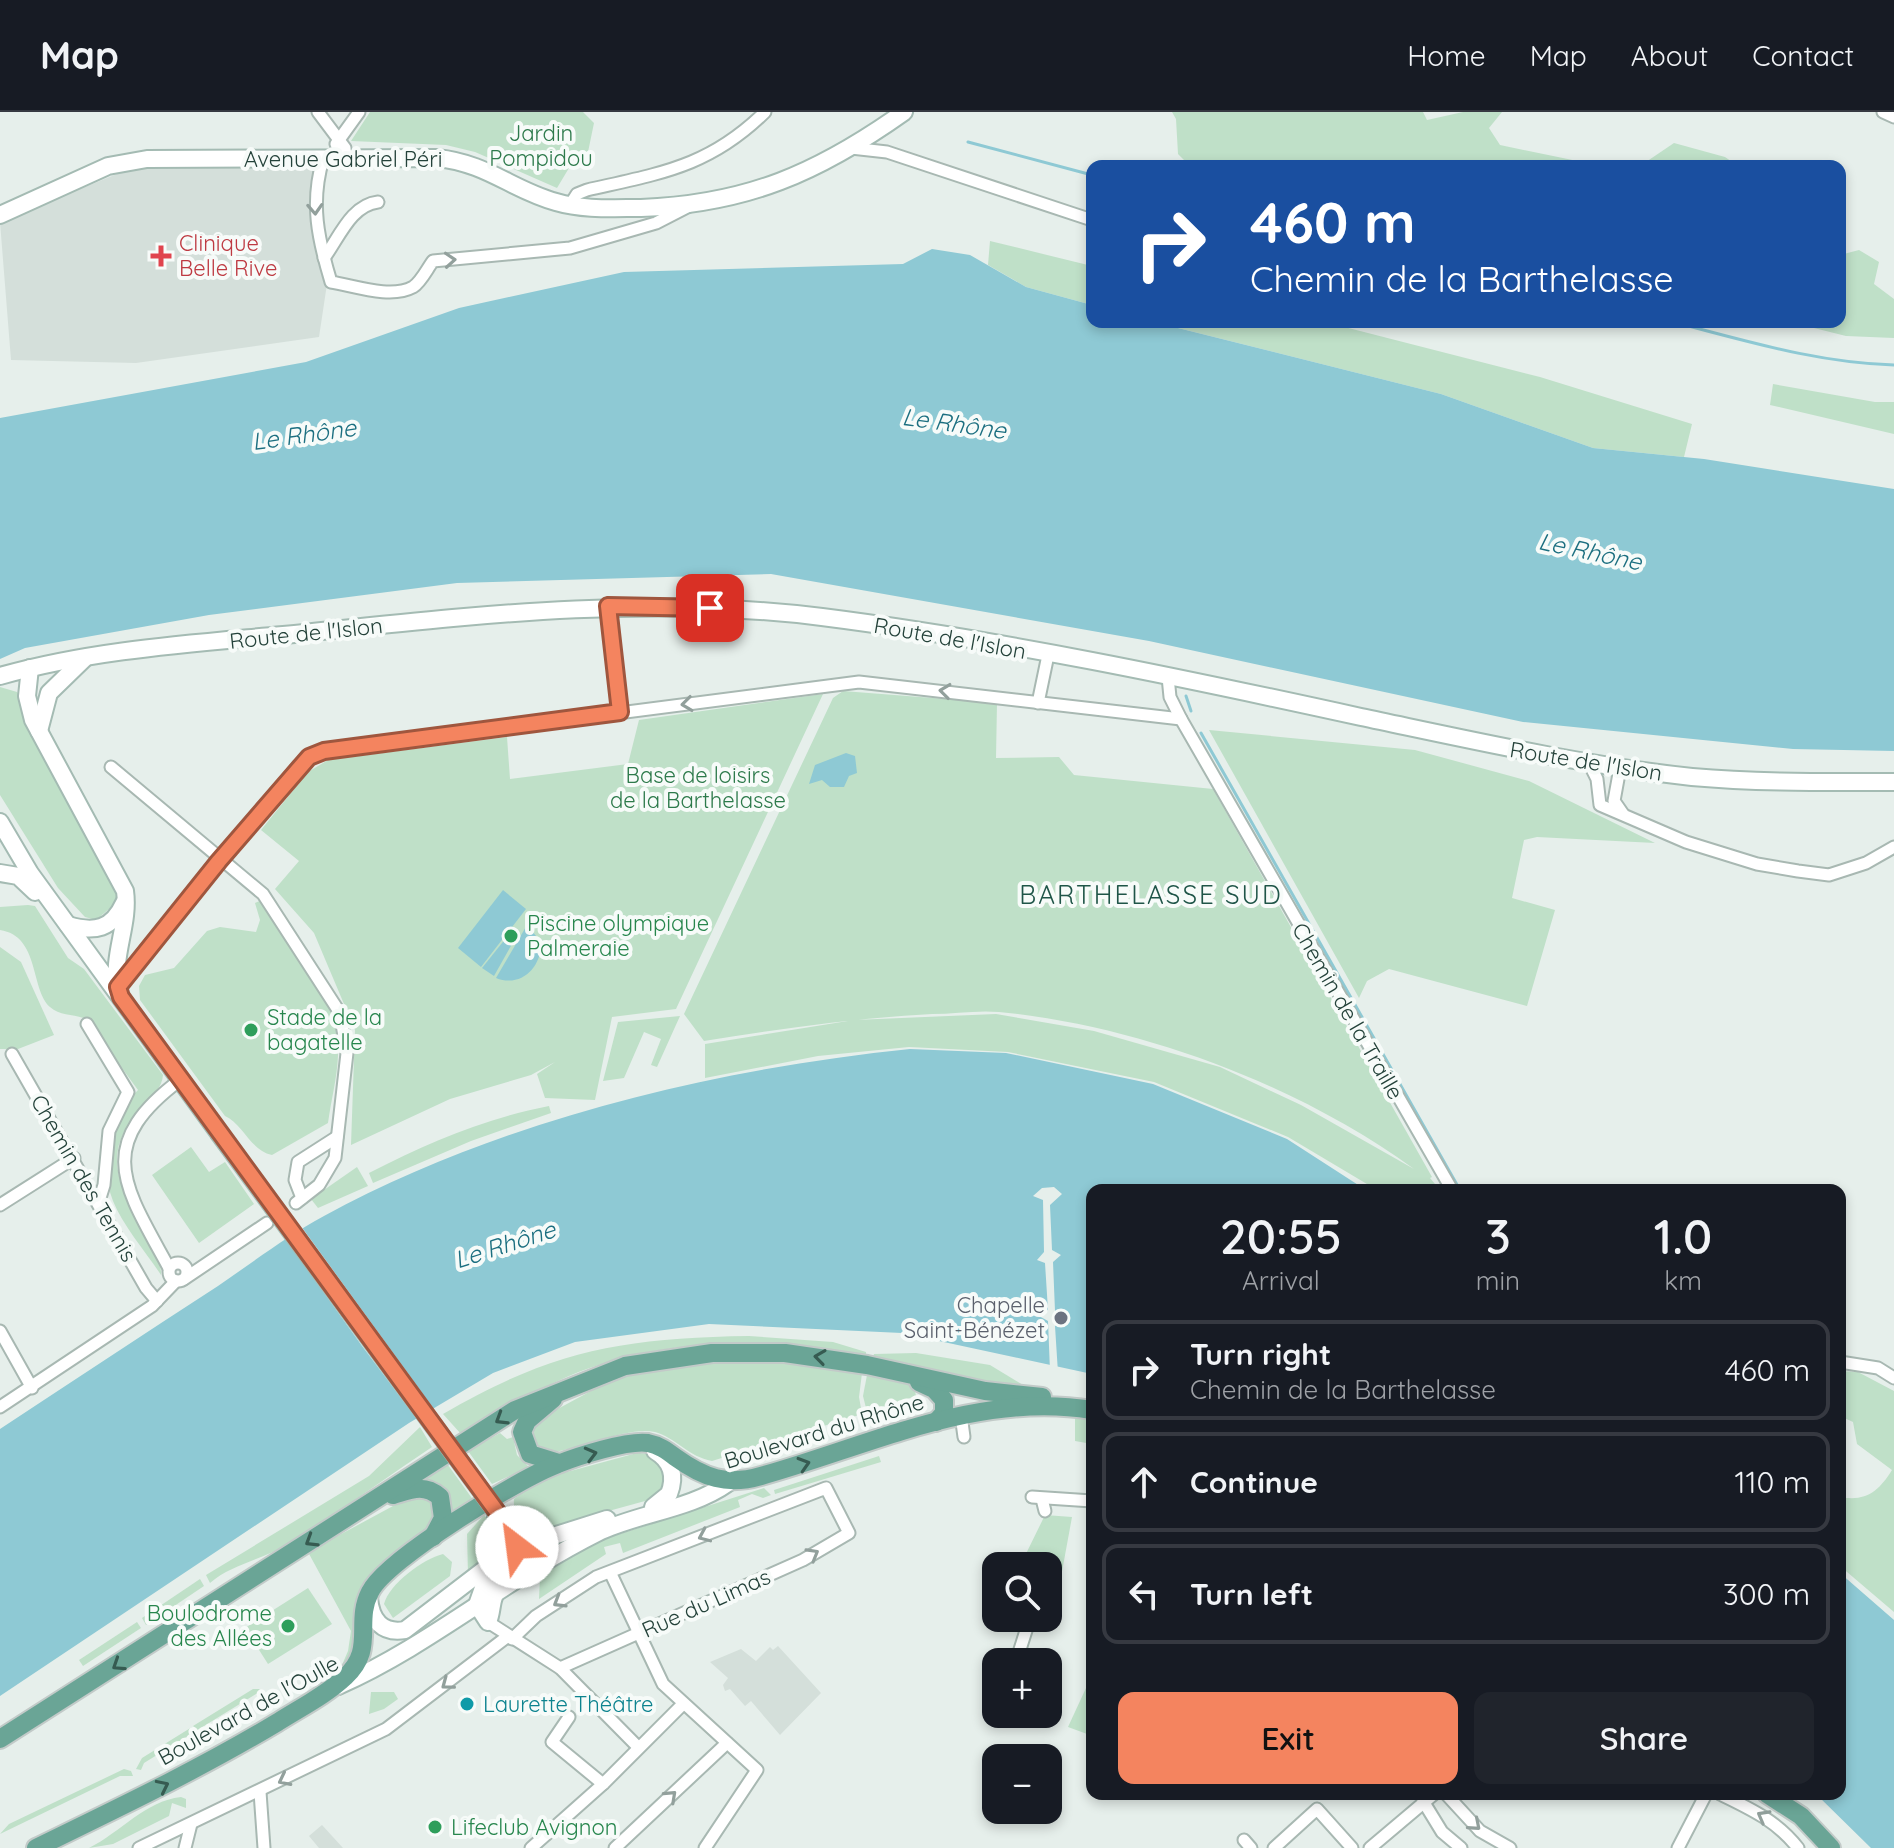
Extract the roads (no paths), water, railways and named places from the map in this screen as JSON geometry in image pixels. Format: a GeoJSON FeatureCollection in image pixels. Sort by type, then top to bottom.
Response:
{"type":"FeatureCollection","features":[{"type":"Feature","properties":{"kind":"main road","name":"Avenue Gabriel Péri"},"geometry":{"type":"LineString","coordinates":[[0,215],[126,161],[461,160],[553,202],[598,207],[689,206],[714,203],[791,180],[851,148],[904,112]]}},
{"type":"Feature","properties":{"kind":"main road","name":"Route de l'Islon"},"geometry":{"type":"LineString","coordinates":[[0,678],[36,666],[86,658],[419,621],[608,606],[737,609],[820,616],[1048,655],[1620,768],[1696,777],[1894,782]]}},
{"type":"Feature","properties":{"kind":"main road"},"geometry":{"type":"LineString","coordinates":[[39,731],[49,693],[86,658]]}},
{"type":"Feature","properties":{"kind":"main road"},"geometry":{"type":"LineString","coordinates":[[36,666],[49,693]]}},
{"type":"Feature","properties":{"kind":"main road"},"geometry":{"type":"LineString","coordinates":[[27,696],[36,666]]}},
{"type":"Feature","properties":{"kind":"main road"},"geometry":{"type":"LineString","coordinates":[[0,678],[12,683],[27,696],[39,731],[117,872],[126,898],[125,923],[115,968],[119,992]]}},
{"type":"Feature","properties":{"kind":"main road"},"geometry":{"type":"LineString","coordinates":[[3,828],[6,854],[0,870],[18,876],[56,908]]}},
{"type":"Feature","properties":{"kind":"main road"},"geometry":{"type":"LineString","coordinates":[[3,828],[56,908],[180,1080],[511,1531],[525,1540],[540,1541],[658,1505],[672,1486],[673,1473],[668,1461],[652,1449],[622,1446]]}},
{"type":"Feature","properties":{"kind":"main road"},"geometry":{"type":"LineString","coordinates":[[68,925],[90,931],[105,927],[116,919],[126,898]]}},
{"type":"Feature","properties":{"kind":"main road"},"geometry":{"type":"LineString","coordinates":[[0,1739],[515,1410],[571,1385],[657,1359],[745,1351],[815,1356],[985,1391],[1086,1402]]}},
{"type":"Feature","properties":{"kind":"main road"},"geometry":{"type":"LineString","coordinates":[[896,1372],[950,1397],[961,1415]]}},
{"type":"Feature","properties":{"kind":"main road"},"geometry":{"type":"LineString","coordinates":[[559,1463],[530,1454],[522,1432],[527,1421],[571,1385]]}},
{"type":"Feature","properties":{"kind":"main road"},"geometry":{"type":"LineString","coordinates":[[934,1389],[945,1404],[944,1413],[936,1422]]}},
{"type":"Feature","properties":{"kind":"main road"},"geometry":{"type":"LineString","coordinates":[[1066,1402],[1086,1408]]}},
{"type":"Feature","properties":{"kind":"main road","name":"Boulevard du Rhône"},"geometry":{"type":"LineString","coordinates":[[477,1605],[500,1587],[596,1534],[696,1499],[728,1483],[796,1467],[961,1415],[1066,1402]]}},
{"type":"Feature","properties":{"kind":"main road"},"geometry":{"type":"LineString","coordinates":[[330,1690],[353,1669],[362,1653],[364,1610],[368,1595],[384,1574],[486,1500],[559,1463],[637,1443],[659,1446],[709,1476],[728,1483]]}},
{"type":"Feature","properties":{"kind":"main road"},"geometry":{"type":"LineString","coordinates":[[376,1500],[417,1487],[433,1491],[443,1503],[444,1510],[432,1539]]}},
{"type":"Feature","properties":{"kind":"main road"},"geometry":{"type":"LineString","coordinates":[[368,1595],[370,1609],[379,1625],[390,1630],[405,1630],[490,1568],[507,1549],[505,1531],[498,1516]]}},
{"type":"Feature","properties":{"kind":"main road"},"geometry":{"type":"LineString","coordinates":[[492,1624],[500,1587],[517,1556],[511,1531]]}},
{"type":"Feature","properties":{"kind":"main road"},"geometry":{"type":"LineString","coordinates":[[490,1568],[477,1605],[492,1624]]}},
{"type":"Feature","properties":{"kind":"main road","name":"Boulevard de l'Oulle"},"geometry":{"type":"LineString","coordinates":[[36,1848],[215,1759],[477,1605]]}},
{"type":"Feature","properties":{"kind":"main road"},"geometry":{"type":"LineString","coordinates":[[1776,1800],[1830,1841],[1847,1848]]}},
{"type":"Feature","properties":{"kind":"main road"},"geometry":{"type":"LineString","coordinates":[[1793,1800],[1830,1841]]}},
{"type":"Feature","properties":{"kind":"street"},"geometry":{"type":"LineString","coordinates":[[318,112],[345,148],[315,185],[314,205],[331,282],[400,291],[416,286],[433,261],[526,255],[570,248],[677,215],[689,206]]}},
{"type":"Feature","properties":{"kind":"street"},"geometry":{"type":"LineString","coordinates":[[338,139],[359,112]]}},
{"type":"Feature","properties":{"kind":"street"},"geometry":{"type":"LineString","coordinates":[[570,205],[577,194],[703,160],[737,138],[765,112]]}},
{"type":"Feature","properties":{"kind":"street"},"geometry":{"type":"LineString","coordinates":[[1883,112],[1894,117]]}},
{"type":"Feature","properties":{"kind":"street"},"geometry":{"type":"LineString","coordinates":[[875,133],[887,152]]}},
{"type":"Feature","properties":{"kind":"street"},"geometry":{"type":"LineString","coordinates":[[851,148],[887,152],[1086,218]]}},
{"type":"Feature","properties":{"kind":"street"},"geometry":{"type":"LineString","coordinates":[[598,207],[605,186]]}},
{"type":"Feature","properties":{"kind":"street"},"geometry":{"type":"LineString","coordinates":[[324,258],[347,222],[367,203],[378,202]]}},
{"type":"Feature","properties":{"kind":"street"},"geometry":{"type":"LineString","coordinates":[[638,208],[641,227]]}},
{"type":"Feature","properties":{"kind":"street"},"geometry":{"type":"LineString","coordinates":[[608,606],[620,712]]}},
{"type":"Feature","properties":{"kind":"street"},"geometry":{"type":"LineString","coordinates":[[1038,703],[1048,655]]}},
{"type":"Feature","properties":{"kind":"street","name":"Chemin de la Traille"},"geometry":{"type":"LineString","coordinates":[[1168,677],[1170,697],[1181,719],[1448,1184]]}},
{"type":"Feature","properties":{"kind":"street"},"geometry":{"type":"LineString","coordinates":[[119,992],[219,861],[298,766],[324,751],[859,682],[1181,719]]}},
{"type":"Feature","properties":{"kind":"street"},"geometry":{"type":"LineString","coordinates":[[1589,763],[1597,779],[1600,805],[1629,820],[1757,864],[1829,875],[1866,863],[1894,847]]}},
{"type":"Feature","properties":{"kind":"street"},"geometry":{"type":"LineString","coordinates":[[111,767],[219,861],[263,894],[340,1013],[347,1053],[335,1158],[319,1185],[299,1201],[295,1170],[311,1153],[337,1137]]}},
{"type":"Feature","properties":{"kind":"street"},"geometry":{"type":"LineString","coordinates":[[1620,768],[1614,801],[1629,820]]}},
{"type":"Feature","properties":{"kind":"street"},"geometry":{"type":"LineString","coordinates":[[87,1024],[128,1092],[109,1131],[104,1185],[99,1201]]}},
{"type":"Feature","properties":{"kind":"street","name":"Chemin des Tennis"},"geometry":{"type":"LineString","coordinates":[[12,1054],[99,1201],[146,1288],[157,1301]]}},
{"type":"Feature","properties":{"kind":"street"},"geometry":{"type":"LineString","coordinates":[[177,1272],[130,1192],[124,1175],[123,1158],[130,1131],[142,1113],[180,1080]]}},
{"type":"Feature","properties":{"kind":"street"},"geometry":{"type":"LineString","coordinates":[[311,1153],[335,1158]]}},
{"type":"Feature","properties":{"kind":"street"},"geometry":{"type":"LineString","coordinates":[[2,1199],[74,1158]]}},
{"type":"Feature","properties":{"kind":"street"},"geometry":{"type":"LineString","coordinates":[[0,1407],[157,1301],[177,1272],[219,1257],[267,1223]]}},
{"type":"Feature","properties":{"kind":"street"},"geometry":{"type":"LineString","coordinates":[[0,1331],[32,1388]]}},
{"type":"Feature","properties":{"kind":"street"},"geometry":{"type":"LineString","coordinates":[[1846,1363],[1878,1368],[1894,1378]]}},
{"type":"Feature","properties":{"kind":"street"},"geometry":{"type":"LineString","coordinates":[[961,1415],[964,1437]]}},
{"type":"Feature","properties":{"kind":"street","name":"Rue du Limas"},"geometry":{"type":"LineString","coordinates":[[560,1668],[803,1560],[849,1533],[826,1488],[611,1574]]}},
{"type":"Feature","properties":{"kind":"street"},"geometry":{"type":"LineString","coordinates":[[1040,1502],[1086,1501]]}},
{"type":"Feature","properties":{"kind":"street"},"geometry":{"type":"LineString","coordinates":[[139,1848],[386,1729],[536,1616],[596,1577],[611,1574],[663,1684],[757,1770],[706,1848]]}},
{"type":"Feature","properties":{"kind":"street"},"geometry":{"type":"LineString","coordinates":[[492,1624],[560,1668],[638,1747]]}},
{"type":"Feature","properties":{"kind":"street"},"geometry":{"type":"LineString","coordinates":[[531,1848],[603,1784],[683,1704]]}},
{"type":"Feature","properties":{"kind":"street"},"geometry":{"type":"LineString","coordinates":[[569,1717],[552,1742],[603,1784]]}},
{"type":"Feature","properties":{"kind":"street"},"geometry":{"type":"LineString","coordinates":[[615,1848],[727,1743]]}},
{"type":"Feature","properties":{"kind":"street"},"geometry":{"type":"LineString","coordinates":[[260,1792],[264,1848]]}},
{"type":"Feature","properties":{"kind":"street"},"geometry":{"type":"LineString","coordinates":[[1452,1800],[1480,1831],[1510,1848]]}},
{"type":"Feature","properties":{"kind":"street"},"geometry":{"type":"LineString","coordinates":[[1678,1848],[1703,1800]]}},
{"type":"Feature","properties":{"kind":"street"},"geometry":{"type":"LineString","coordinates":[[1732,1800],[1783,1828],[1798,1848]]}},
{"type":"Feature","properties":{"kind":"street"},"geometry":{"type":"LineString","coordinates":[[1370,1848],[1423,1801],[1442,1832],[1461,1848]]}},
{"type":"Feature","properties":{"kind":"street"},"geometry":{"type":"LineString","coordinates":[[1276,1847],[1317,1809],[1352,1848]]}},
{"type":"Feature","properties":{"kind":"street"},"geometry":{"type":"LineString","coordinates":[[185,1848],[191,1824]]}},
{"type":"Feature","properties":{"kind":"water","name":"Le Rhône"},"geometry":{"type":"Polygon","coordinates":[[[932,249],[970,255],[1026,287],[1086,303],[1086,328],[1178,328],[1441,394],[1593,448],[1704,459],[1894,489],[1894,751],[1793,749],[1523,722],[1149,641],[771,574],[457,583],[209,615],[25,648],[0,659],[0,418],[306,362],[459,308],[624,272],[903,264],[932,249]]]}},
{"type":"Feature","properties":{"kind":"water"},"geometry":{"type":"Polygon","coordinates":[[[846,753],[855,756],[857,773],[849,776],[844,787],[830,787],[822,780],[809,784],[815,765],[846,753]]]}},
{"type":"Feature","properties":{"kind":"water"},"geometry":{"type":"Polygon","coordinates":[[[503,890],[526,909],[481,967],[458,948],[503,890]]]}},
{"type":"Feature","properties":{"kind":"water"},"geometry":{"type":"Polygon","coordinates":[[[527,925],[541,942],[534,967],[521,978],[496,978],[527,925]]]}},
{"type":"Feature","properties":{"kind":"water"},"geometry":{"type":"Polygon","coordinates":[[[506,938],[512,944],[494,976],[482,968],[506,938]]]}},
{"type":"Feature","properties":{"kind":"water","name":"Le Rhône"},"geometry":{"type":"Polygon","coordinates":[[[910,1049],[1006,1053],[1153,1084],[1287,1139],[1357,1184],[1086,1184],[1086,1373],[902,1333],[709,1324],[575,1342],[493,1373],[409,1423],[0,1696],[0,1429],[283,1241],[391,1182],[461,1153],[609,1104],[760,1070],[910,1049]]]}},
{"type":"Feature","properties":{"kind":"water"},"geometry":{"type":"Polygon","coordinates":[[[1846,1578],[1894,1620],[1894,1848],[1871,1848],[1822,1800],[1846,1800],[1846,1578]]]}},
{"type":"Feature","properties":{"kind":"waterway"},"geometry":{"type":"LineString","coordinates":[[968,142],[1086,173]]}},
{"type":"Feature","properties":{"kind":"waterway"},"geometry":{"type":"LineString","coordinates":[[1696,328],[1810,356],[1894,365]]}},
{"type":"Feature","properties":{"kind":"waterway"},"geometry":{"type":"LineString","coordinates":[[1186,696],[1191,711]]}},
{"type":"Feature","properties":{"kind":"waterway"},"geometry":{"type":"LineString","coordinates":[[1201,733],[1457,1184]]}},
{"type":"Feature","properties":{"kind":"place","name":"Clinique Belle Rive"},"geometry":{"type":"Point","coordinates":[161,256]}},
{"type":"Feature","properties":{"kind":"place","name":"Piscine olympique Palmeraie"},"geometry":{"type":"Point","coordinates":[511,936]}},
{"type":"Feature","properties":{"kind":"place","name":"Stade de la bagatelle"},"geometry":{"type":"Point","coordinates":[251,1030]}},
{"type":"Feature","properties":{"kind":"place","name":"Chapelle Saint-Bénézet"},"geometry":{"type":"Point","coordinates":[1061,1318]}},
{"type":"Feature","properties":{"kind":"place","name":"Boulodrome des Allées"},"geometry":{"type":"Point","coordinates":[288,1626]}},
{"type":"Feature","properties":{"kind":"place","name":"Laurette Théâtre"},"geometry":{"type":"Point","coordinates":[467,1704]}},
{"type":"Feature","properties":{"kind":"place","name":"Lifeclub Avignon"},"geometry":{"type":"Point","coordinates":[435,1827]}},
{"type":"Feature","properties":{"kind":"district","name":"BARTHELASSE SUD"},"geometry":{"type":"Point","coordinates":[1151,895]}},
{"type":"Feature","properties":{"kind":"park label","name":"Jardin Pompidou"},"geometry":{"type":"Point","coordinates":[541,146]}},
{"type":"Feature","properties":{"kind":"park label","name":"Base de loisirs de la Barthelasse"},"geometry":{"type":"Point","coordinates":[698,788]}}]}
